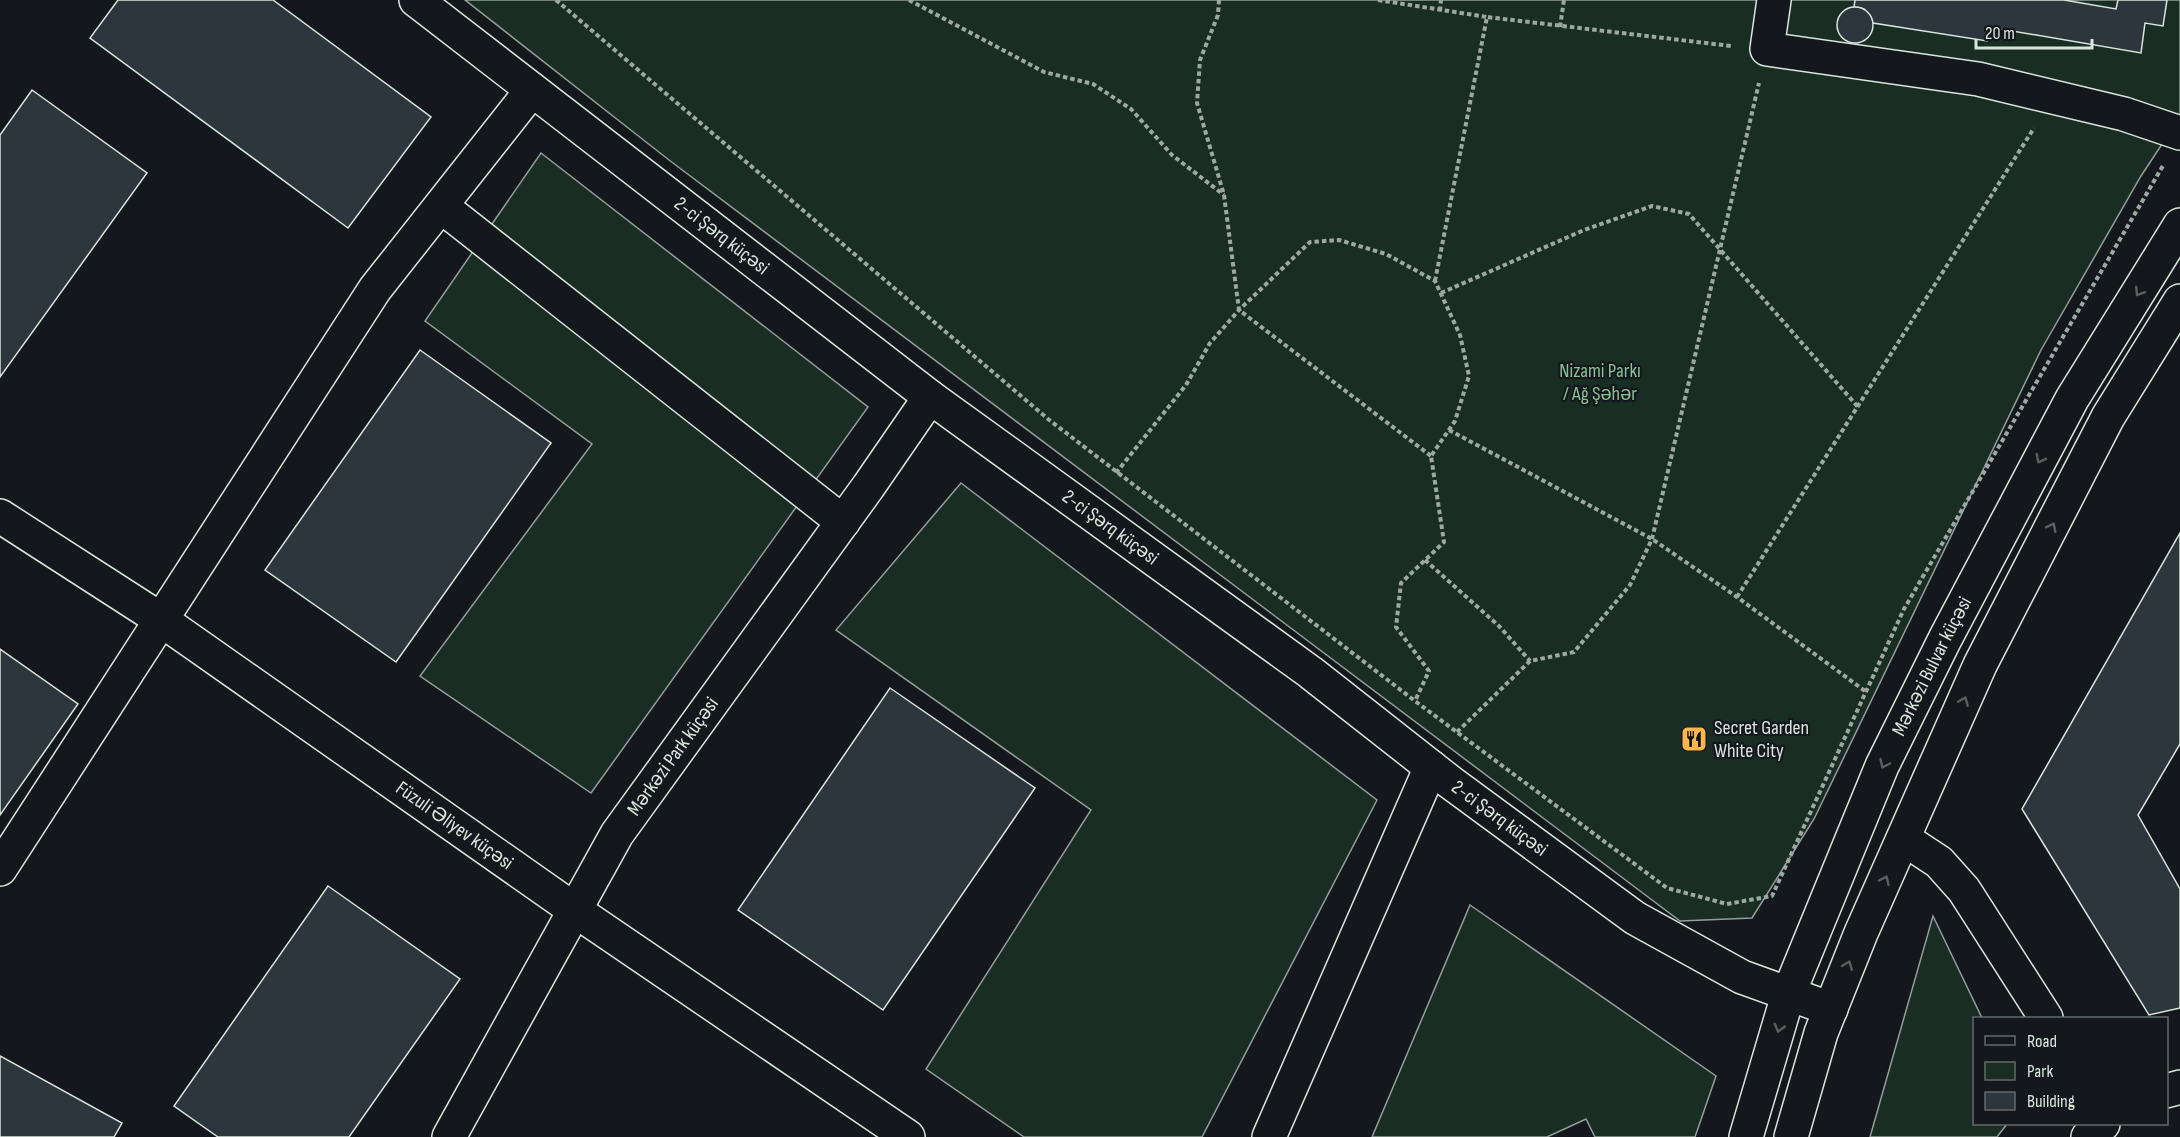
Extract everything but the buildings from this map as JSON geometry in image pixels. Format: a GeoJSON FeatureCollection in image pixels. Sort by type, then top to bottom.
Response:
{"type":"FeatureCollection","features":[{"type":"Feature","properties":{"kind":"street","name":"2-ci Şərq küçəsi"},"geometry":{"type":"LineString","coordinates":[[416,0],[930,397],[1310,672],[1431,767],[1635,918],[1742,977],[1831,1009]]}},
{"type":"Feature","properties":{"kind":"street"},"geometry":{"type":"LineString","coordinates":[[1774,0],[1767,49],[1978,79],[2124,114],[2174,144]]}},
{"type":"Feature","properties":{"kind":"street"},"geometry":{"type":"LineString","coordinates":[[0,869],[375,290],[531,90]]}},
{"type":"Feature","properties":{"kind":"street"},"geometry":{"type":"LineString","coordinates":[[441,206],[843,522]]}},
{"type":"Feature","properties":{"kind":"street","name":"Mərkəzi Bulvar küçəsi"},"geometry":{"type":"LineString","coordinates":[[1746,1137],[1788,994],[1882,766],[1945,639],[2072,399],[2180,225]]}},
{"type":"Feature","properties":{"kind":"street"},"geometry":{"type":"LineString","coordinates":[[1791,1137],[1821,1033],[1861,933],[1980,666],[2109,417],[2180,301]]}},
{"type":"Feature","properties":{"kind":"street","name":"Mərkəzi Park küçəsi"},"geometry":{"type":"LineString","coordinates":[[449,1137],[617,834],[843,522],[930,397]]}},
{"type":"Feature","properties":{"kind":"street","name":"Füzuli Əliyev küçəsi"},"geometry":{"type":"LineString","coordinates":[[0,516],[160,619],[576,911],[908,1137]]}},
{"type":"Feature","properties":{"kind":"street"},"geometry":{"type":"LineString","coordinates":[[1269,1137],[1431,767]]}},
{"type":"Feature","properties":{"kind":"street"},"geometry":{"type":"LineString","coordinates":[[1904,839],[1939,862],[1964,890],[2045,1017]]}},
{"type":"Feature","properties":{"kind":"street"},"geometry":{"type":"LineString","coordinates":[[2088,1137],[2102,1125]]}},
{"type":"Feature","properties":{"kind":"path"},"geometry":{"type":"LineString","coordinates":[[556,0],[977,359],[1116,473],[1667,888],[1727,904],[1772,896],[1904,609],[2047,362],[2136,217],[2174,144]]}},
{"type":"Feature","properties":{"kind":"path"},"geometry":{"type":"LineString","coordinates":[[909,0],[1044,72],[1093,84],[1131,110],[1172,155],[1224,195]]}},
{"type":"Feature","properties":{"kind":"path"},"geometry":{"type":"LineString","coordinates":[[1219,0],[1218,15],[1200,60],[1197,103],[1224,195],[1239,310],[1431,456]]}},
{"type":"Feature","properties":{"kind":"path"},"geometry":{"type":"LineString","coordinates":[[1378,0],[1560,27],[1767,49],[1653,539],[1630,585],[1574,652],[1530,661],[1457,732]]}},
{"type":"Feature","properties":{"kind":"path"},"geometry":{"type":"LineString","coordinates":[[1440,11],[1441,0]]}},
{"type":"Feature","properties":{"kind":"path"},"geometry":{"type":"LineString","coordinates":[[1560,27],[1564,0]]}},
{"type":"Feature","properties":{"kind":"path"},"geometry":{"type":"LineString","coordinates":[[1435,281],[1487,17]]}},
{"type":"Feature","properties":{"kind":"path"},"geometry":{"type":"LineString","coordinates":[[1737,597],[2054,98]]}},
{"type":"Feature","properties":{"kind":"path"},"geometry":{"type":"LineString","coordinates":[[1441,293],[1584,230],[1652,206],[1689,214],[1858,407]]}},
{"type":"Feature","properties":{"kind":"path"},"geometry":{"type":"LineString","coordinates":[[1116,473],[1186,385],[1210,343],[1239,310],[1310,242],[1339,240],[1386,254],[1435,281],[1460,335],[1469,376],[1455,421],[1431,456],[1444,542],[1401,583],[1396,627],[1429,671],[1416,701]]}},
{"type":"Feature","properties":{"kind":"path"},"geometry":{"type":"LineString","coordinates":[[1449,430],[1653,539],[1737,597],[1865,691]]}},
{"type":"Feature","properties":{"kind":"path"},"geometry":{"type":"LineString","coordinates":[[1425,560],[1499,626],[1530,661]]}},
{"type":"Feature","properties":{"kind":"green space","name":"Nizami Parkı / Ağ Şəhər"},"geometry":{"type":"Polygon","coordinates":[[[465,0],[2180,0],[2180,117],[2141,176],[2041,350],[1814,819],[1752,918],[1680,921],[669,160],[465,0]]]}},
{"type":"Feature","properties":{"kind":"green space"},"geometry":{"type":"Polygon","coordinates":[[[541,153],[868,407],[591,793],[420,676],[592,444],[425,321],[541,153]]]}},
{"type":"Feature","properties":{"kind":"green space"},"geometry":{"type":"Polygon","coordinates":[[[961,483],[1377,800],[1202,1137],[1024,1137],[926,1069],[1091,810],[836,630],[961,483]]]}},
{"type":"Feature","properties":{"kind":"green space"},"geometry":{"type":"Polygon","coordinates":[[[1470,905],[1716,1076],[1695,1137],[1595,1137],[1586,1119],[1547,1137],[1372,1137],[1470,905]]]}},
{"type":"Feature","properties":{"kind":"green space"},"geometry":{"type":"Polygon","coordinates":[[[1933,916],[1982,1017],[1973,1017],[1973,1125],[2006,1125],[1997,1137],[1870,1137],[1933,916]]]}},
{"type":"Feature","properties":{"kind":"place","name":"Secret Garden White City"},"geometry":{"type":"Point","coordinates":[1694,739]}}]}
